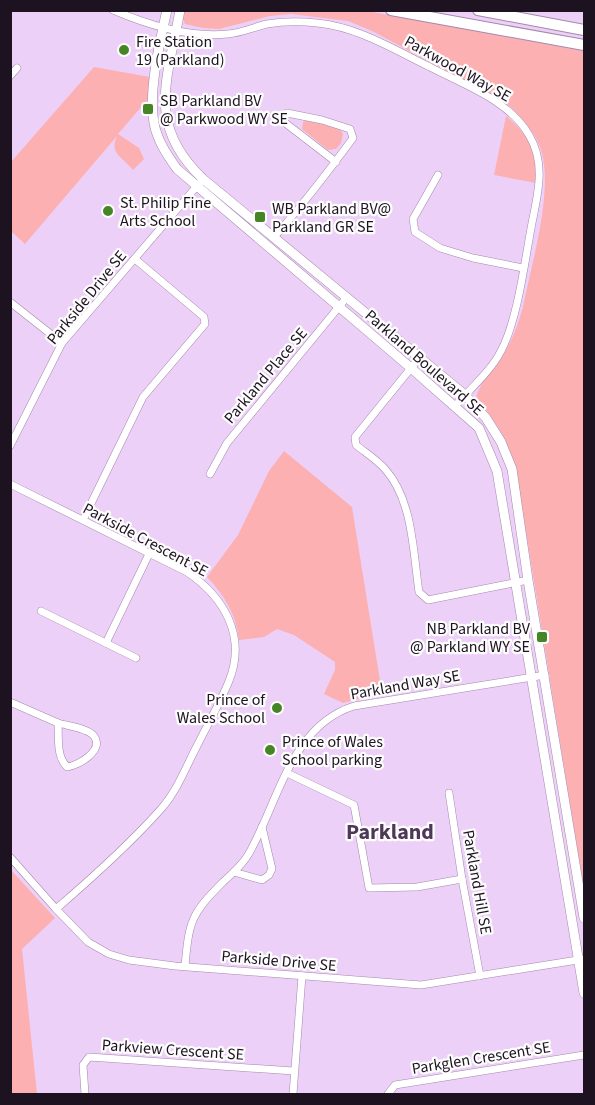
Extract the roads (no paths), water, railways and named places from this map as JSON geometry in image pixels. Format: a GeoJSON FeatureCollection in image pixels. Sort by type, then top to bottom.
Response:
{"type":"FeatureCollection","features":[{"type":"Feature","properties":{"kind":"main road"},"geometry":{"type":"LineString","coordinates":[[391,10],[585,45]]}},
{"type":"Feature","properties":{"kind":"main road"},"geometry":{"type":"LineString","coordinates":[[478,10],[585,30]]}},
{"type":"Feature","properties":{"kind":"main road"},"geometry":{"type":"LineString","coordinates":[[556,24],[585,25]]}},
{"type":"Feature","properties":{"kind":"street","name":"Parkwood Way SE"},"geometry":{"type":"LineString","coordinates":[[113,10],[141,22],[203,35],[229,34],[268,24],[294,21],[339,26],[392,47],[498,103],[518,119],[530,136],[539,166],[539,187],[524,268],[509,333],[501,352],[455,406]]}},
{"type":"Feature","properties":{"kind":"street","name":"Parkland Boulevard SE"},"geometry":{"type":"LineString","coordinates":[[167,10],[152,104],[154,125],[163,149],[177,169],[200,182],[274,237],[420,357],[465,395],[501,442],[512,469],[528,580],[585,918]]}},
{"type":"Feature","properties":{"kind":"street","name":"Parkland Boulevard SE"},"geometry":{"type":"LineString","coordinates":[[180,10],[164,101],[168,129],[183,158],[200,182],[339,307],[479,428],[497,471],[582,959],[585,993]]}},
{"type":"Feature","properties":{"kind":"street"},"geometry":{"type":"LineString","coordinates":[[10,76],[17,68]]}},
{"type":"Feature","properties":{"kind":"street"},"geometry":{"type":"LineString","coordinates":[[274,237],[336,162],[353,138],[350,129],[322,120],[287,113],[282,117],[284,122],[336,162]]}},
{"type":"Feature","properties":{"kind":"street"},"geometry":{"type":"LineString","coordinates":[[163,149],[175,144]]}},
{"type":"Feature","properties":{"kind":"street"},"geometry":{"type":"LineString","coordinates":[[438,175],[413,219],[416,232],[440,248],[473,258],[524,268]]}},
{"type":"Feature","properties":{"kind":"street","name":"Parkside Drive SE"},"geometry":{"type":"LineString","coordinates":[[10,446],[62,343],[200,182]]}},
{"type":"Feature","properties":{"kind":"street"},"geometry":{"type":"LineString","coordinates":[[83,520],[144,397],[205,324],[204,317],[135,259]]}},
{"type":"Feature","properties":{"kind":"street","name":"Parkland Place SE"},"geometry":{"type":"LineString","coordinates":[[210,474],[227,443],[347,297]]}},
{"type":"Feature","properties":{"kind":"street"},"geometry":{"type":"LineString","coordinates":[[10,302],[62,343]]}},
{"type":"Feature","properties":{"kind":"street"},"geometry":{"type":"LineString","coordinates":[[420,357],[355,436],[356,445],[385,469],[401,493],[407,510],[419,592],[428,600],[528,580]]}},
{"type":"Feature","properties":{"kind":"street","name":"Parkside Crescent SE"},"geometry":{"type":"LineString","coordinates":[[10,484],[202,582],[225,609],[235,640],[235,658],[230,680],[175,789],[162,808],[56,909]]}},
{"type":"Feature","properties":{"kind":"street"},"geometry":{"type":"LineString","coordinates":[[106,643],[149,554]]}},
{"type":"Feature","properties":{"kind":"street"},"geometry":{"type":"LineString","coordinates":[[41,611],[136,658]]}},
{"type":"Feature","properties":{"kind":"street","name":"Parkland Way SE"},"geometry":{"type":"LineString","coordinates":[[184,966],[187,939],[199,906],[247,857],[287,773],[312,730],[342,709],[384,700],[545,675]]}},
{"type":"Feature","properties":{"kind":"street"},"geometry":{"type":"LineString","coordinates":[[10,702],[94,736],[96,743],[94,750],[74,767],[67,768],[62,762],[59,753],[58,723]]}},
{"type":"Feature","properties":{"kind":"street"},"geometry":{"type":"LineString","coordinates":[[287,773],[354,805],[369,888],[417,887],[462,879]]}},
{"type":"Feature","properties":{"kind":"street","name":"Parkland Hill SE"},"geometry":{"type":"LineString","coordinates":[[449,794],[480,976]]}},
{"type":"Feature","properties":{"kind":"street"},"geometry":{"type":"LineString","coordinates":[[234,872],[262,880],[269,875],[272,869],[262,826]]}},
{"type":"Feature","properties":{"kind":"street","name":"Parkside Drive SE"},"geometry":{"type":"LineString","coordinates":[[10,857],[88,942],[108,954],[129,960],[421,985],[582,959]]}},
{"type":"Feature","properties":{"kind":"street"},"geometry":{"type":"LineString","coordinates":[[293,1095],[302,976]]}},
{"type":"Feature","properties":{"kind":"street","name":"Parkglen Crescent SE"},"geometry":{"type":"LineString","coordinates":[[388,1095],[395,1085],[585,1055]]}},
{"type":"Feature","properties":{"kind":"street","name":"Parkview Crescent SE"},"geometry":{"type":"LineString","coordinates":[[85,1095],[83,1065],[89,1057],[294,1071]]}},
{"type":"Feature","properties":{"kind":"place","name":"Fire Station 19 (Parkland)"},"geometry":{"type":"Point","coordinates":[124,50]}},
{"type":"Feature","properties":{"kind":"place","name":"SB Parkland BV @ Parkwood WY SE"},"geometry":{"type":"Point","coordinates":[148,109]}},
{"type":"Feature","properties":{"kind":"place","name":"St. Philip Fine Arts School"},"geometry":{"type":"Point","coordinates":[108,211]}},
{"type":"Feature","properties":{"kind":"place","name":"WB Parkland BV@ Parkland GR SE"},"geometry":{"type":"Point","coordinates":[260,217]}},
{"type":"Feature","properties":{"kind":"place","name":"NB Parkland BV @ Parkland WY SE"},"geometry":{"type":"Point","coordinates":[542,637]}},
{"type":"Feature","properties":{"kind":"place","name":"Prince of Wales School"},"geometry":{"type":"Point","coordinates":[277,708]}},
{"type":"Feature","properties":{"kind":"place","name":"Prince of Wales School parking"},"geometry":{"type":"Point","coordinates":[270,750]}},
{"type":"Feature","properties":{"kind":"district","name":"Parkland"},"geometry":{"type":"Point","coordinates":[390,831]}}]}
